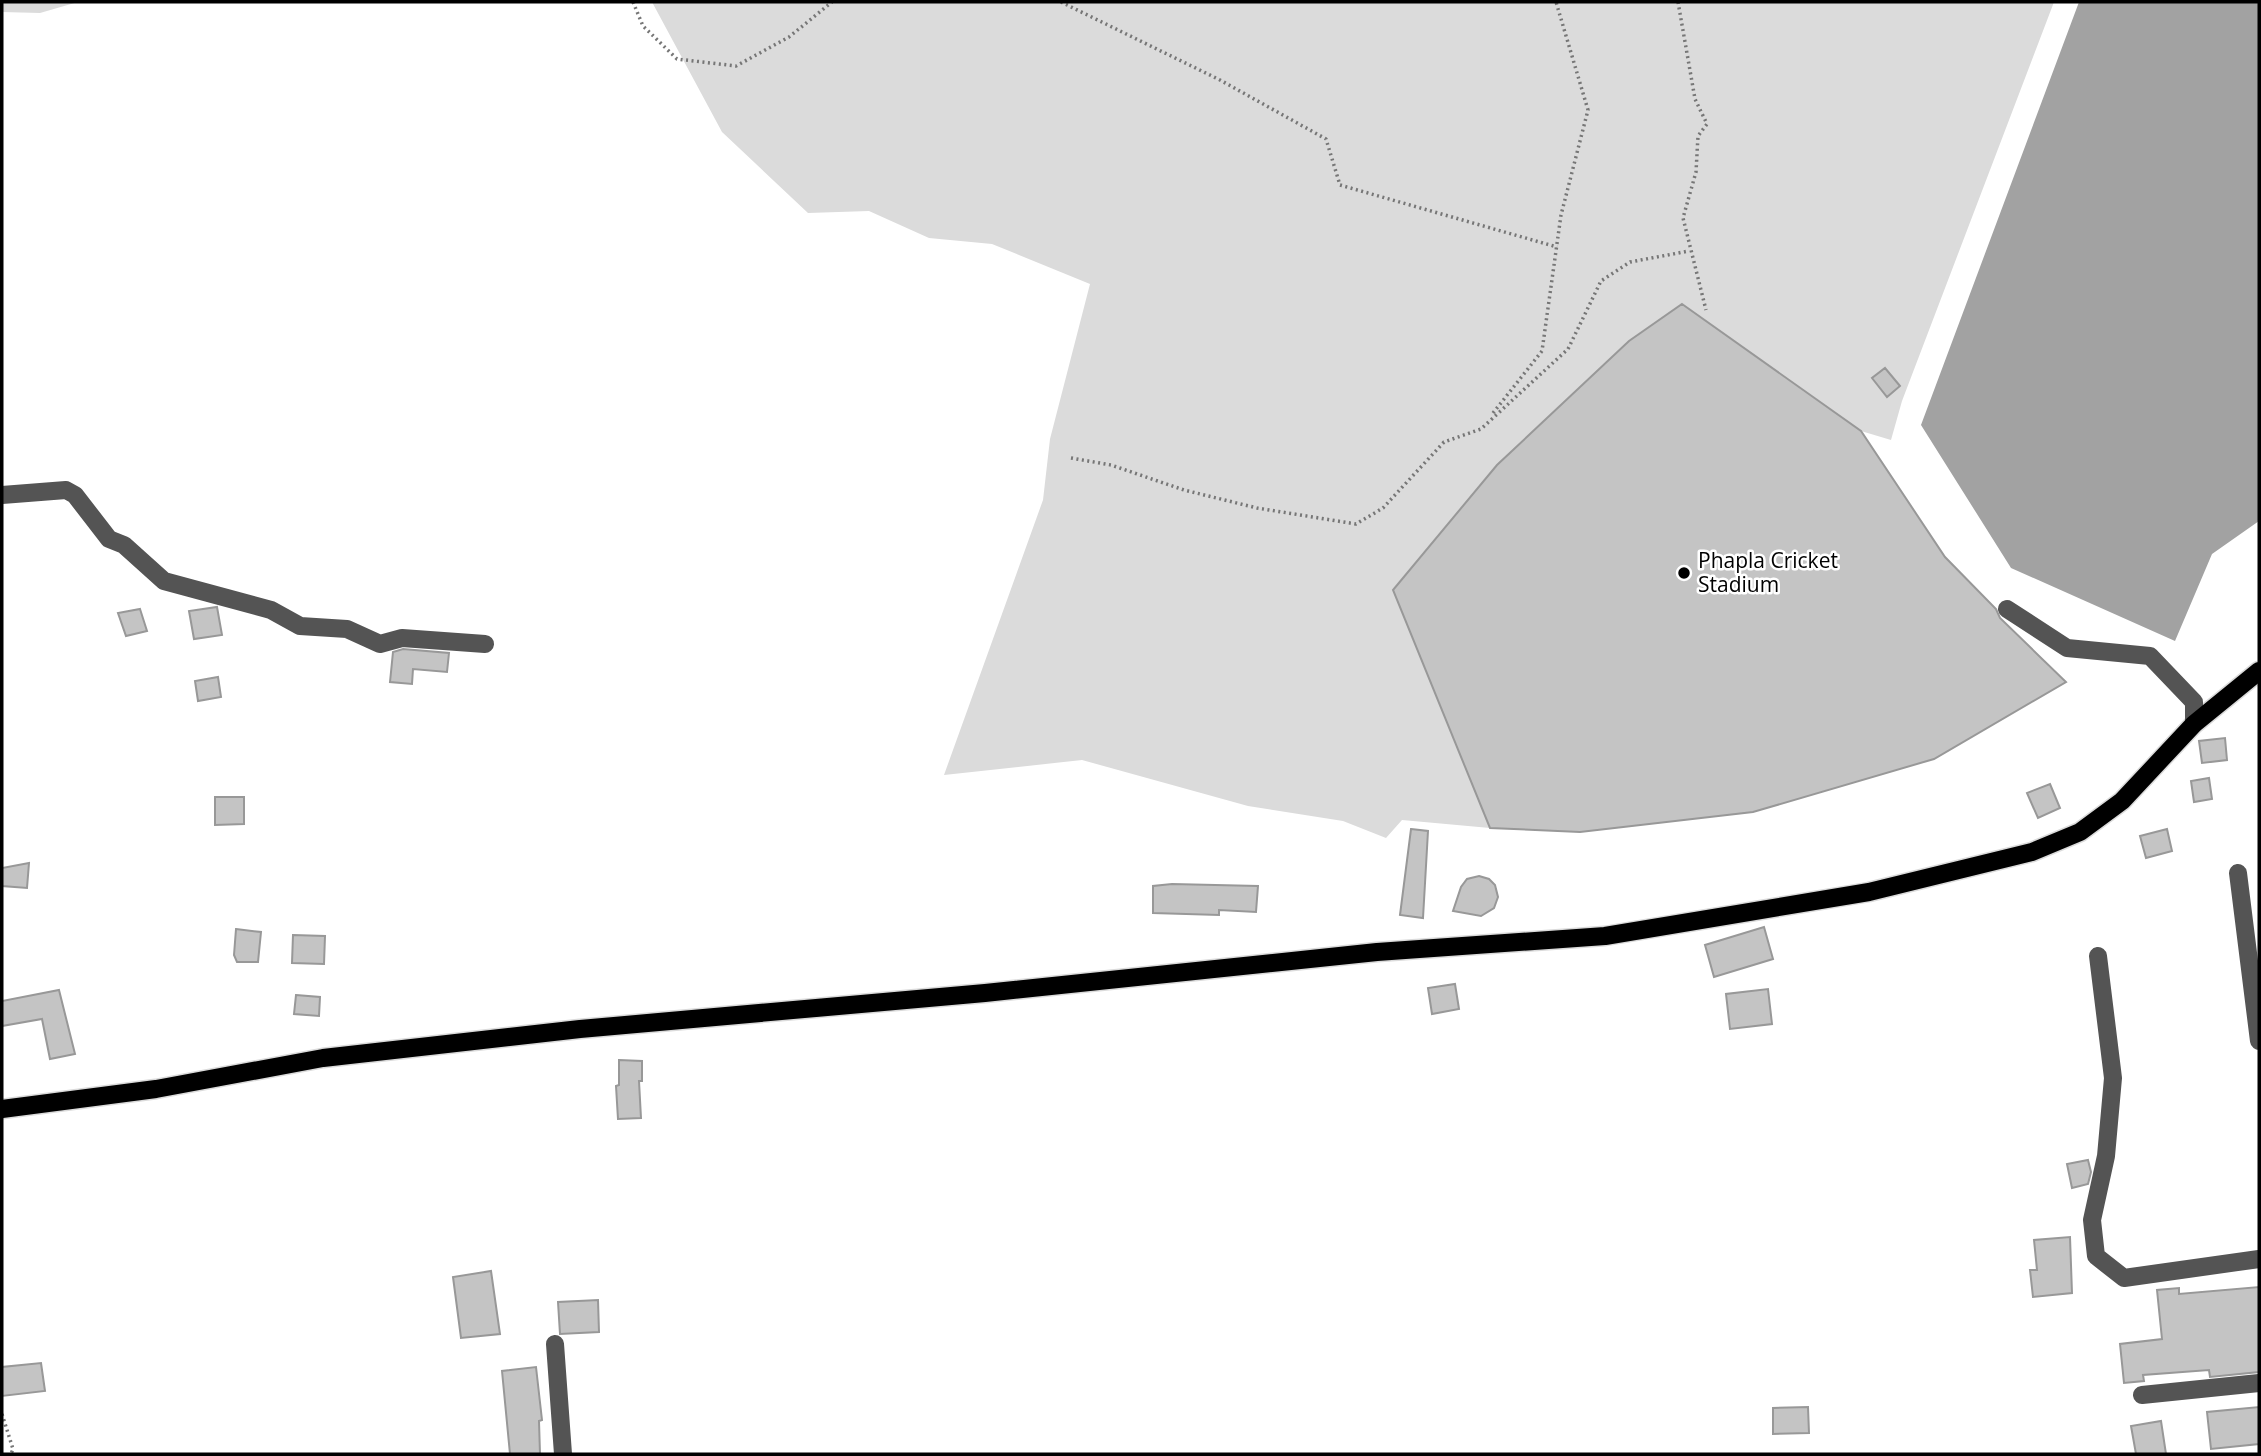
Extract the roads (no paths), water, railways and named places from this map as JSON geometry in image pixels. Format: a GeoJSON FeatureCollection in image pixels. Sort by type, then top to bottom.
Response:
{"type":"FeatureCollection","features":[{"type":"Feature","properties":{"kind":"main road"},"geometry":{"type":"LineString","coordinates":[[2,1110],[156,1088],[337,1056],[580,1029],[985,993],[1377,952],[1605,936],[1869,892],[2032,852],[2080,831],[2122,802],[2194,724],[2259,671]]}},
{"type":"Feature","properties":{"kind":"street"},"geometry":{"type":"LineString","coordinates":[[2,495],[66,490],[75,495],[109,538],[124,545],[164,581],[271,610],[300,626],[347,629],[380,644],[402,638],[485,644]]}},
{"type":"Feature","properties":{"kind":"street"},"geometry":{"type":"LineString","coordinates":[[2007,609],[2067,648],[2150,656],[2194,702],[2194,724]]}},
{"type":"Feature","properties":{"kind":"street"},"geometry":{"type":"LineString","coordinates":[[2238,873],[2259,1041]]}},
{"type":"Feature","properties":{"kind":"street"},"geometry":{"type":"LineString","coordinates":[[2098,956],[2113,1078],[2106,1156],[2092,1220],[2096,1256],[2124,1278],[2259,1259]]}},
{"type":"Feature","properties":{"kind":"street"},"geometry":{"type":"LineString","coordinates":[[555,1344],[564,1454]]}},
{"type":"Feature","properties":{"kind":"street"},"geometry":{"type":"LineString","coordinates":[[2142,1395],[2259,1383]]}},
{"type":"Feature","properties":{"kind":"place","name":"Phapla Cricket Stadium"},"geometry":{"type":"Point","coordinates":[1684,573]}}]}
